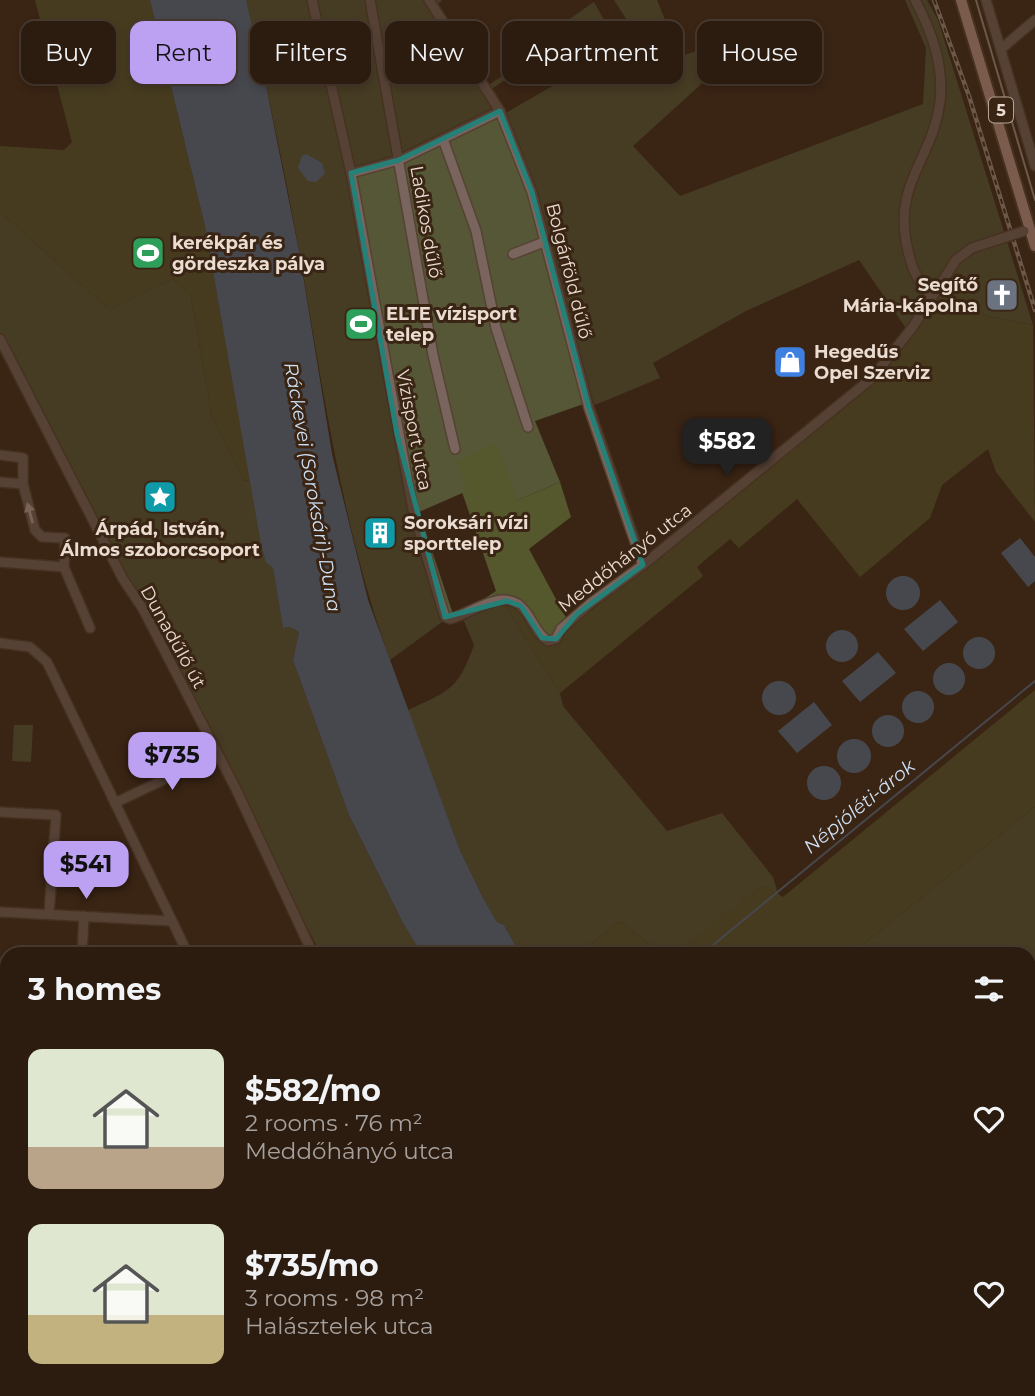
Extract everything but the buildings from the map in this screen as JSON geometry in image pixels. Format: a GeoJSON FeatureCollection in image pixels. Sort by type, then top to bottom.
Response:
{"type":"FeatureCollection","features":[{"type":"Feature","properties":{"kind":"main road","name":"5"},"geometry":{"type":"LineString","coordinates":[[961,0],[1032,226]]}},
{"type":"Feature","properties":{"kind":"main road","name":"5"},"geometry":{"type":"LineString","coordinates":[[967,0],[1032,226],[1035,246]]}},
{"type":"Feature","properties":{"kind":"street","name":"Vízisport utca"},"geometry":{"type":"LineString","coordinates":[[312,0],[351,173],[413,510],[445,617],[454,618],[494,601],[507,601],[521,606],[542,638],[548,641]]}},
{"type":"Feature","properties":{"kind":"street","name":"Ladikos dűlő"},"geometry":{"type":"LineString","coordinates":[[370,0],[433,355],[455,449]]}},
{"type":"Feature","properties":{"kind":"street","name":"Bolgárföld dűlő"},"geometry":{"type":"LineString","coordinates":[[429,0],[500,111],[532,191],[589,408],[643,565]]}},
{"type":"Feature","properties":{"kind":"street"},"geometry":{"type":"LineString","coordinates":[[915,0],[936,50],[940,90],[934,125],[909,184],[904,223],[915,273],[932,296]]}},
{"type":"Feature","properties":{"kind":"street"},"geometry":{"type":"LineString","coordinates":[[986,0],[1033,147],[1035,166]]}},
{"type":"Feature","properties":{"kind":"street"},"geometry":{"type":"LineString","coordinates":[[1001,49],[1035,20]]}},
{"type":"Feature","properties":{"kind":"street"},"geometry":{"type":"LineString","coordinates":[[351,173],[399,160],[500,111]]}},
{"type":"Feature","properties":{"kind":"street"},"geometry":{"type":"LineString","coordinates":[[443,139],[476,231],[496,328],[528,427]]}},
{"type":"Feature","properties":{"kind":"street","name":"Meddőhányó utca"},"geometry":{"type":"LineString","coordinates":[[548,641],[556,639],[561,629],[591,603],[643,565],[872,378],[912,328],[960,256],[1032,226]]}},
{"type":"Feature","properties":{"kind":"street"},"geometry":{"type":"LineString","coordinates":[[513,254],[544,242]]}},
{"type":"Feature","properties":{"kind":"street","name":"Dunadűlő út"},"geometry":{"type":"LineString","coordinates":[[0,339],[217,754],[310,947]]}},
{"type":"Feature","properties":{"kind":"street"},"geometry":{"type":"LineString","coordinates":[[0,455],[23,457],[23,484],[35,530],[42,537],[65,538],[64,567],[90,628]]}},
{"type":"Feature","properties":{"kind":"street"},"geometry":{"type":"LineString","coordinates":[[0,482],[23,484]]}},
{"type":"Feature","properties":{"kind":"street"},"geometry":{"type":"LineString","coordinates":[[0,562],[64,567]]}},
{"type":"Feature","properties":{"kind":"street"},"geometry":{"type":"LineString","coordinates":[[0,643],[23,645],[39,653],[47,662],[185,947]]}},
{"type":"Feature","properties":{"kind":"street"},"geometry":{"type":"LineString","coordinates":[[115,803],[217,754]]}},
{"type":"Feature","properties":{"kind":"street"},"geometry":{"type":"LineString","coordinates":[[0,812],[56,815],[49,914]]}},
{"type":"Feature","properties":{"kind":"street"},"geometry":{"type":"LineString","coordinates":[[0,912],[172,921]]}},
{"type":"Feature","properties":{"kind":"street"},"geometry":{"type":"LineString","coordinates":[[82,947],[84,916]]}},
{"type":"Feature","properties":{"kind":"highlighted area"},"geometry":{"type":"Polygon","coordinates":[[[500,111],[532,192],[589,408],[643,565],[577,614],[556,639],[542,638],[521,606],[507,601],[445,617],[397,434],[351,173],[399,160],[500,111]]]}},
{"type":"Feature","properties":{"kind":"green space"},"geometry":{"type":"Polygon","coordinates":[[[35,0],[150,0],[155,21],[130,21],[130,84],[170,84],[205,226],[250,480],[244,481],[212,417],[191,297],[173,279],[110,310],[0,212],[0,146],[64,150],[72,142],[57,84],[116,84],[116,21],[40,21],[35,0]]]}},
{"type":"Feature","properties":{"kind":"green space"},"geometry":{"type":"Polygon","coordinates":[[[246,0],[442,0],[437,5],[447,21],[385,21],[385,84],[487,86],[502,76],[502,82],[490,90],[504,114],[556,84],[683,84],[683,54],[697,51],[697,84],[701,84],[633,146],[680,196],[923,104],[926,48],[905,0],[927,0],[938,20],[1033,325],[987,316],[971,305],[959,273],[950,275],[912,337],[859,260],[746,311],[653,363],[660,378],[595,405],[592,401],[535,421],[560,482],[518,500],[467,491],[419,512],[453,614],[390,660],[373,610],[346,508],[266,84],[371,84],[371,21],[251,21],[246,0]]]}},
{"type":"Feature","properties":{"kind":"green space"},"geometry":{"type":"Polygon","coordinates":[[[614,0],[657,0],[665,21],[628,21],[614,0]]]}},
{"type":"Feature","properties":{"kind":"green space"},"geometry":{"type":"Polygon","coordinates":[[[594,2],[603,21],[567,21],[594,2]]]}},
{"type":"Feature","properties":{"kind":"green space"},"geometry":{"type":"Polygon","coordinates":[[[0,212],[110,310],[173,279],[191,297],[212,417],[244,481],[250,480],[266,561],[273,568],[283,628],[290,627],[299,632],[293,660],[349,815],[418,947],[317,947],[0,344],[0,212]]]}},
{"type":"Feature","properties":{"kind":"green space"},"geometry":{"type":"Polygon","coordinates":[[[959,273],[972,306],[987,316],[1033,325],[1035,522],[996,472],[988,449],[942,485],[930,518],[860,577],[797,499],[739,548],[730,539],[697,567],[703,576],[560,693],[496,591],[462,492],[467,490],[457,462],[496,443],[518,500],[560,482],[571,517],[529,549],[571,627],[883,373],[912,336],[950,275],[959,273]]]}},
{"type":"Feature","properties":{"kind":"green space"},"geometry":{"type":"Polygon","coordinates":[[[496,591],[560,693],[563,706],[667,831],[722,813],[773,877],[778,894],[783,897],[763,886],[685,946],[651,946],[620,921],[588,947],[516,947],[504,925],[497,922],[483,898],[459,848],[408,710],[443,693],[463,671],[474,645],[461,614],[496,591]]]}},
{"type":"Feature","properties":{"kind":"green space"},"geometry":{"type":"Polygon","coordinates":[[[1035,690],[1035,807],[860,947],[588,947],[620,921],[651,946],[684,946],[763,886],[783,897],[1035,690]]]}},
{"type":"Feature","properties":{"kind":"green space"},"geometry":{"type":"Polygon","coordinates":[[[14,725],[33,725],[31,762],[12,761],[14,725]]]}},
{"type":"Feature","properties":{"kind":"green space"},"geometry":{"type":"Polygon","coordinates":[[[1035,807],[1035,947],[860,947],[1035,807]]]}},
{"type":"Feature","properties":{"kind":"water","name":"Ráckevei (Soroksári)-Duna"},"geometry":{"type":"Polygon","coordinates":[[[150,0],[246,0],[251,21],[250,84],[266,84],[299,251],[332,454],[368,600],[459,848],[483,898],[497,922],[504,925],[516,947],[418,947],[349,815],[293,660],[299,632],[290,627],[283,628],[273,568],[266,562],[205,226],[170,84],[236,84],[236,21],[155,21],[150,0]]]}},
{"type":"Feature","properties":{"kind":"water"},"geometry":{"type":"Polygon","coordinates":[[[306,154],[322,163],[325,173],[316,182],[308,181],[298,168],[302,156],[306,154]]]}},
{"type":"Feature","properties":{"kind":"water"},"geometry":{"type":"Polygon","coordinates":[[[1020,538],[1035,557],[1035,581],[1028,587],[1001,553],[1020,538]]]}},
{"type":"Feature","properties":{"kind":"water"},"geometry":{"type":"Polygon","coordinates":[[[903,576],[915,581],[920,593],[915,605],[903,610],[891,605],[886,593],[891,581],[903,576]]]}},
{"type":"Feature","properties":{"kind":"water"},"geometry":{"type":"Polygon","coordinates":[[[940,600],[958,622],[923,651],[904,629],[940,600]]]}},
{"type":"Feature","properties":{"kind":"water"},"geometry":{"type":"Polygon","coordinates":[[[842,630],[853,635],[858,646],[853,657],[842,662],[831,657],[826,646],[831,635],[842,630]]]}},
{"type":"Feature","properties":{"kind":"water"},"geometry":{"type":"Polygon","coordinates":[[[979,637],[990,642],[995,653],[990,664],[979,669],[968,664],[963,653],[968,642],[979,637]]]}},
{"type":"Feature","properties":{"kind":"water"},"geometry":{"type":"Polygon","coordinates":[[[878,652],[896,673],[860,702],[842,681],[878,652]]]}},
{"type":"Feature","properties":{"kind":"water"},"geometry":{"type":"Polygon","coordinates":[[[949,663],[960,668],[965,679],[960,690],[949,695],[938,690],[933,679],[938,668],[949,663]]]}},
{"type":"Feature","properties":{"kind":"water"},"geometry":{"type":"Polygon","coordinates":[[[779,681],[791,686],[796,698],[791,710],[779,715],[767,710],[762,698],[767,686],[779,681]]]}},
{"type":"Feature","properties":{"kind":"water"},"geometry":{"type":"Polygon","coordinates":[[[918,691],[929,696],[934,707],[929,718],[918,723],[907,718],[902,707],[907,696],[918,691]]]}},
{"type":"Feature","properties":{"kind":"water"},"geometry":{"type":"Polygon","coordinates":[[[814,702],[832,725],[797,753],[778,731],[814,702]]]}},
{"type":"Feature","properties":{"kind":"water"},"geometry":{"type":"Polygon","coordinates":[[[888,715],[900,719],[904,731],[900,743],[888,747],[876,743],[872,731],[876,719],[888,715]]]}},
{"type":"Feature","properties":{"kind":"water"},"geometry":{"type":"Polygon","coordinates":[[[854,739],[866,744],[871,756],[866,768],[854,773],[842,768],[837,756],[842,744],[854,739]]]}},
{"type":"Feature","properties":{"kind":"water"},"geometry":{"type":"Polygon","coordinates":[[[824,766],[836,771],[841,783],[836,795],[824,800],[812,795],[807,783],[812,771],[824,766]]]}},
{"type":"Feature","properties":{"kind":"waterway","name":"Népjóléti-árok"},"geometry":{"type":"LineString","coordinates":[[711,947],[1035,681]]}},
{"type":"Feature","properties":{"kind":"tram line"},"geometry":{"type":"LineString","coordinates":[[976,0],[1035,200]]}},
{"type":"Feature","properties":{"kind":"railway"},"geometry":{"type":"LineString","coordinates":[[934,0],[969,96],[1035,310]]}},
{"type":"Feature","properties":{"kind":"place","name":"kerékpár és gördeszka pálya"},"geometry":{"type":"Point","coordinates":[148,253]}},
{"type":"Feature","properties":{"kind":"place","name":"Segítő Mária-kápolna"},"geometry":{"type":"Point","coordinates":[1002,295]}},
{"type":"Feature","properties":{"kind":"place","name":"ELTE vízisport telep"},"geometry":{"type":"Point","coordinates":[361,324]}},
{"type":"Feature","properties":{"kind":"place","name":"Hegedűs Opel Szerviz"},"geometry":{"type":"Point","coordinates":[790,362]}},
{"type":"Feature","properties":{"kind":"place","name":"Árpád, István, Álmos szoborcsoport"},"geometry":{"type":"Point","coordinates":[160,497]}},
{"type":"Feature","properties":{"kind":"place","name":"Soroksári vízi sporttelep"},"geometry":{"type":"Point","coordinates":[380,533]}}]}
